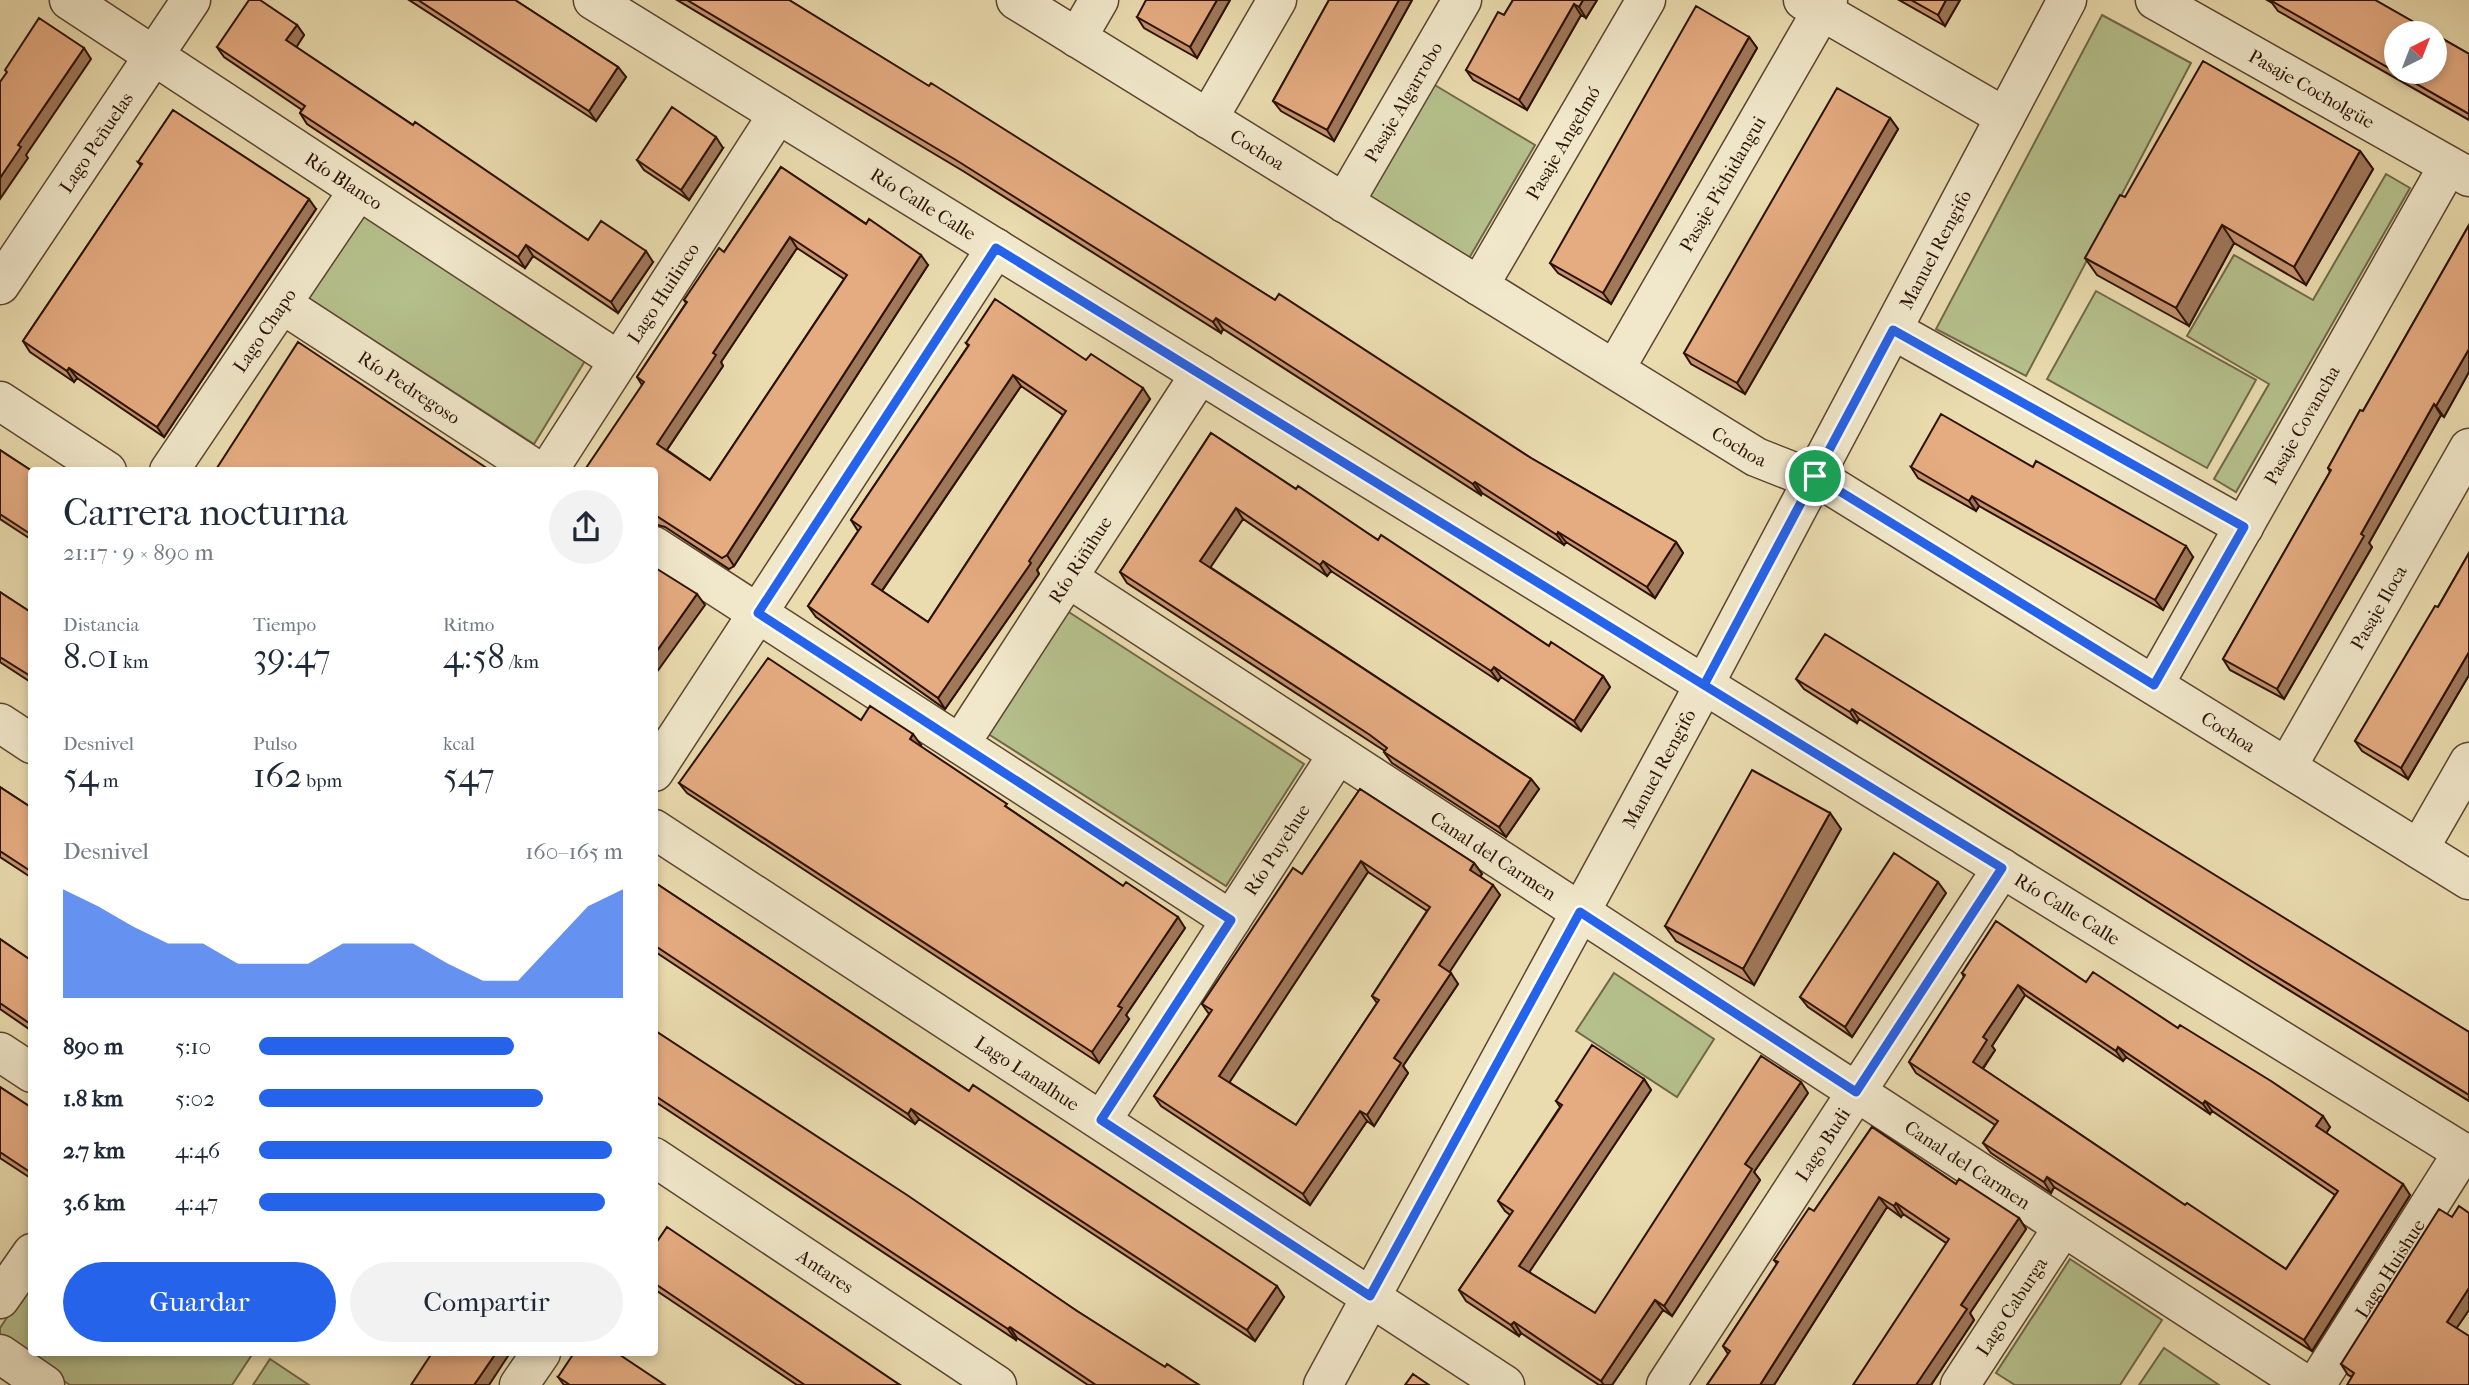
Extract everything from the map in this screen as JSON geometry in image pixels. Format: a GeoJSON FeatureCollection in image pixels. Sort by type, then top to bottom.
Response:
{"type":"FeatureCollection","features":[{"type":"Feature","properties":{"kind":"street","name":"Río Blanco"},"geometry":{"type":"LineString","coordinates":[[69,0],[619,362]]}},
{"type":"Feature","properties":{"kind":"street","name":"Lago Peñuelas"},"geometry":{"type":"LineString","coordinates":[[0,285],[191,0]]}},
{"type":"Feature","properties":{"kind":"street","name":"Río Calle Calle"},"geometry":{"type":"LineString","coordinates":[[593,0],[2466,1154]]}},
{"type":"Feature","properties":{"kind":"street","name":"Cochoa"},"geometry":{"type":"LineString","coordinates":[[1016,0],[1756,457],[1794,472],[1815,476],[2469,880]]}},
{"type":"Feature","properties":{"kind":"street"},"geometry":{"type":"LineString","coordinates":[[1077,38],[1099,0]]}},
{"type":"Feature","properties":{"kind":"street"},"geometry":{"type":"LineString","coordinates":[[1208,119],[1277,0]]}},
{"type":"Feature","properties":{"kind":"street","name":"Pasaje Algarrobo"},"geometry":{"type":"LineString","coordinates":[[1344,203],[1462,0]]}},
{"type":"Feature","properties":{"kind":"street","name":"Pasaje Angelmó"},"geometry":{"type":"LineString","coordinates":[[1479,286],[1646,0]]}},
{"type":"Feature","properties":{"kind":"street","name":"Manuel Rengifo"},"geometry":{"type":"LineString","coordinates":[[1323,1385],[1704,685],[2067,0]]}},
{"type":"Feature","properties":{"kind":"street","name":"Pasaje Cocholgüe"},"geometry":{"type":"LineString","coordinates":[[2155,0],[2459,171]]}},
{"type":"Feature","properties":{"kind":"street"},"geometry":{"type":"LineString","coordinates":[[1818,4],[2006,117]]}},
{"type":"Feature","properties":{"kind":"street","name":"Pasaje Pichidangui"},"geometry":{"type":"LineString","coordinates":[[1615,369],[1818,4]]}},
{"type":"Feature","properties":{"kind":"street","name":"Lago Huilinco"},"geometry":{"type":"LineString","coordinates":[[551,467],[778,114]]}},
{"type":"Feature","properties":{"kind":"street","name":"Pasaje Covancha"},"geometry":{"type":"LineString","coordinates":[[2154,685],[2244,527],[2459,171]]}},
{"type":"Feature","properties":{"kind":"street","name":"Lago Chapo"},"geometry":{"type":"LineString","coordinates":[[173,467],[358,191]]}},
{"type":"Feature","properties":{"kind":"street"},"geometry":{"type":"LineString","coordinates":[[658,766],[996,248]]}},
{"type":"Feature","properties":{"kind":"street","name":"Río Pedregoso"},"geometry":{"type":"LineString","coordinates":[[282,304],[532,467]]}},
{"type":"Feature","properties":{"kind":"street"},"geometry":{"type":"LineString","coordinates":[[1893,330],[2244,527]]}},
{"type":"Feature","properties":{"kind":"street","name":"Río Riñihue"},"geometry":{"type":"LineString","coordinates":[[960,744],[1200,374]]}},
{"type":"Feature","properties":{"kind":"street"},"geometry":{"type":"LineString","coordinates":[[0,401],[101,467]]}},
{"type":"Feature","properties":{"kind":"street","name":"Pasaje Iloca"},"geometry":{"type":"LineString","coordinates":[[2287,767],[2469,448]]}},
{"type":"Feature","properties":{"kind":"street"},"geometry":{"type":"LineString","coordinates":[[658,549],[1231,920]]}},
{"type":"Feature","properties":{"kind":"street","name":"Canal del Carmen"},"geometry":{"type":"LineString","coordinates":[[1068,578],[2306,1385]]}},
{"type":"Feature","properties":{"kind":"street"},"geometry":{"type":"LineString","coordinates":[[0,723],[28,741]]}},
{"type":"Feature","properties":{"kind":"street","name":"Río Puyehue"},"geometry":{"type":"LineString","coordinates":[[1101,1120],[1338,754]]}},
{"type":"Feature","properties":{"kind":"street"},"geometry":{"type":"LineString","coordinates":[[2419,849],[2469,762]]}},
{"type":"Feature","properties":{"kind":"street","name":"Lago Lanalhue"},"geometry":{"type":"LineString","coordinates":[[658,832],[1506,1385]]}},
{"type":"Feature","properties":{"kind":"street","name":"Lago Budi"},"geometry":{"type":"LineString","coordinates":[[1666,1385],[2002,868]]}},
{"type":"Feature","properties":{"kind":"street"},"geometry":{"type":"LineString","coordinates":[[0,1052],[28,1070]]}},
{"type":"Feature","properties":{"kind":"street","name":"Lago Huishue"},"geometry":{"type":"LineString","coordinates":[[2316,1385],[2466,1154]]}},
{"type":"Feature","properties":{"kind":"street","name":"Antares"},"geometry":{"type":"LineString","coordinates":[[659,1170],[997,1385]]}},
{"type":"Feature","properties":{"kind":"street","name":"Lago Caburga"},"geometry":{"type":"LineString","coordinates":[[1966,1383],[2063,1227]]}},
{"type":"Feature","properties":{"kind":"street"},"geometry":{"type":"LineString","coordinates":[[0,1299],[28,1259]]}},
{"type":"Feature","properties":{"kind":"street"},"geometry":{"type":"LineString","coordinates":[[0,1354],[46,1385]]}},
{"type":"Feature","properties":{"kind":"street"},"geometry":{"type":"LineString","coordinates":[[519,1385],[539,1356]]}},
{"type":"Feature","properties":{"kind":"green space"},"geometry":{"type":"Polygon","coordinates":[[[2102,15],[2191,63],[2026,376],[1936,329],[2102,15]]]}},
{"type":"Feature","properties":{"kind":"green space"},"geometry":{"type":"Polygon","coordinates":[[[1428,81],[1535,145],[1468,260],[1360,196],[1428,81]]]}},
{"type":"Feature","properties":{"kind":"green space"},"geometry":{"type":"Polygon","coordinates":[[[2386,174],[2410,188],[2236,492],[2214,479],[2269,384],[2187,336],[2234,255],[2313,300],[2386,174]]]}},
{"type":"Feature","properties":{"kind":"green space"},"geometry":{"type":"Polygon","coordinates":[[[361,208],[588,356],[534,444],[299,292],[361,208]]]}},
{"type":"Feature","properties":{"kind":"green space"},"geometry":{"type":"Polygon","coordinates":[[[2096,291],[2256,380],[2207,468],[2047,379],[2096,291]]]}},
{"type":"Feature","properties":{"kind":"green space"},"geometry":{"type":"Polygon","coordinates":[[[1061,607],[1304,764],[1226,886],[982,730],[1061,607]]]}},
{"type":"Feature","properties":{"kind":"green space"},"geometry":{"type":"Polygon","coordinates":[[[1614,973],[1714,1039],[1677,1097],[1576,1031],[1614,973]]]}},
{"type":"Feature","properties":{"kind":"green space"},"geometry":{"type":"Polygon","coordinates":[[[2070,1259],[2162,1320],[2120,1385],[2015,1385],[1996,1373],[2070,1259]]]}},
{"type":"Feature","properties":{"kind":"green space"},"geometry":{"type":"Polygon","coordinates":[[[28,1286],[28,1356],[251,1356],[232,1385],[70,1385],[0,1338],[0,1328],[28,1286]]]}},
{"type":"Feature","properties":{"kind":"green space"},"geometry":{"type":"Polygon","coordinates":[[[2164,1348],[2219,1385],[2139,1385],[2164,1348]]]}},
{"type":"Feature","properties":{"kind":"green space"},"geometry":{"type":"Polygon","coordinates":[[[270,1359],[309,1385],[253,1385],[270,1359]]]}},
{"type":"Feature","properties":{"kind":"building"},"geometry":{"type":"Polygon","coordinates":[[[249,0],[260,0],[297,25],[286,40],[413,125],[415,122],[588,240],[601,221],[646,251],[611,302],[526,245],[518,257],[300,113],[305,106],[217,47],[249,0]]]}},
{"type":"Feature","properties":{"kind":"building"},"geometry":{"type":"Polygon","coordinates":[[[418,0],[515,0],[618,67],[589,111],[418,0]]]}},
{"type":"Feature","properties":{"kind":"building"},"geometry":{"type":"Polygon","coordinates":[[[687,0],[789,0],[929,86],[931,83],[1275,300],[1279,294],[1531,458],[1676,542],[1647,587],[1558,532],[1557,535],[1475,482],[1473,484],[1216,318],[1213,322],[956,160],[687,0]]]}},
{"type":"Feature","properties":{"kind":"building"},"geometry":{"type":"Polygon","coordinates":[[[1146,0],[1217,0],[1190,47],[1137,17],[1146,0]]]}},
{"type":"Feature","properties":{"kind":"building"},"geometry":{"type":"Polygon","coordinates":[[[1329,0],[1399,0],[1327,130],[1273,101],[1329,0]]]}},
{"type":"Feature","properties":{"kind":"building"},"geometry":{"type":"Polygon","coordinates":[[[1513,0],[1583,0],[1579,7],[1574,4],[1519,100],[1466,70],[1498,12],[1504,15],[1513,0]]]}},
{"type":"Feature","properties":{"kind":"building"},"geometry":{"type":"Polygon","coordinates":[[[1911,0],[1946,0],[1938,15],[1911,0]]]}},
{"type":"Feature","properties":{"kind":"building"},"geometry":{"type":"Polygon","coordinates":[[[2270,0],[2375,0],[2412,21],[2384,21],[2384,65],[2270,0]]]}},
{"type":"Feature","properties":{"kind":"building"},"geometry":{"type":"Polygon","coordinates":[[[1696,6],[1749,37],[1603,293],[1550,263],[1696,6]]]}},
{"type":"Feature","properties":{"kind":"building"},"geometry":{"type":"Polygon","coordinates":[[[39,18],[84,48],[18,145],[21,147],[0,178],[0,82],[39,18]]]}},
{"type":"Feature","properties":{"kind":"building"},"geometry":{"type":"Polygon","coordinates":[[[2447,41],[2469,54],[2469,114],[2417,84],[2447,84],[2447,41]]]}},
{"type":"Feature","properties":{"kind":"building"},"geometry":{"type":"Polygon","coordinates":[[[2203,61],[2360,151],[2294,267],[2222,225],[2176,308],[2085,258],[2120,195],[2125,197],[2203,61]]]}},
{"type":"Feature","properties":{"kind":"building"},"geometry":{"type":"Polygon","coordinates":[[[1837,88],[1890,118],[1737,383],[1684,353],[1837,88]]]}},
{"type":"Feature","properties":{"kind":"building"},"geometry":{"type":"Polygon","coordinates":[[[672,107],[716,137],[681,190],[637,160],[672,107]]]}},
{"type":"Feature","properties":{"kind":"building"},"geometry":{"type":"Polygon","coordinates":[[[173,110],[309,199],[157,427],[69,368],[67,371],[23,341],[142,164],[138,162],[173,110]]]}},
{"type":"Feature","properties":{"kind":"building"},"geometry":{"type":"Polygon","coordinates":[[[781,167],[866,224],[869,219],[921,255],[727,555],[722,558],[658,517],[658,467],[587,467],[644,382],[637,377],[719,248],[724,252],[781,167]],[[790,237],[657,444],[710,480],[847,275],[790,237]]]}},
{"type":"Feature","properties":{"kind":"building"},"geometry":{"type":"Polygon","coordinates":[[[2469,225],[2469,349],[2436,406],[2434,404],[2361,534],[2364,536],[2277,689],[2223,659],[2331,470],[2328,468],[2360,410],[2363,411],[2469,225]]]}},
{"type":"Feature","properties":{"kind":"building"},"geometry":{"type":"Polygon","coordinates":[[[995,299],[1086,360],[1091,354],[1143,388],[1029,561],[1031,563],[938,698],[808,606],[861,527],[851,520],[969,345],[966,343],[995,299]],[[1013,375],[872,584],[928,622],[1066,411],[1013,375]]]}},
{"type":"Feature","properties":{"kind":"building"},"geometry":{"type":"Polygon","coordinates":[[[298,342],[485,467],[218,467],[298,342]]]}},
{"type":"Feature","properties":{"kind":"building"},"geometry":{"type":"Polygon","coordinates":[[[1941,414],[2033,467],[2036,461],[2186,546],[2155,600],[1972,496],[1969,501],[1911,467],[1941,414]]]}},
{"type":"Feature","properties":{"kind":"building"},"geometry":{"type":"Polygon","coordinates":[[[1211,433],[1296,489],[1298,486],[1378,540],[1381,535],[1549,646],[1551,642],[1603,676],[1574,721],[1494,667],[1491,671],[1323,561],[1320,565],[1236,508],[1200,561],[1531,779],[1499,827],[1384,752],[1387,748],[1370,735],[1120,572],[1211,433]]]}},
{"type":"Feature","properties":{"kind":"building"},"geometry":{"type":"Polygon","coordinates":[[[0,450],[28,468],[28,532],[0,514],[0,450]]]}},
{"type":"Feature","properties":{"kind":"building"},"geometry":{"type":"Polygon","coordinates":[[[2469,553],[2469,652],[2401,768],[2355,741],[2469,553]]]}},
{"type":"Feature","properties":{"kind":"building"},"geometry":{"type":"Polygon","coordinates":[[[658,570],[697,594],[658,649],[658,570]]]}},
{"type":"Feature","properties":{"kind":"building"},"geometry":{"type":"Polygon","coordinates":[[[0,592],[28,610],[28,674],[0,657],[0,592]]]}},
{"type":"Feature","properties":{"kind":"building"},"geometry":{"type":"Polygon","coordinates":[[[1825,634],[2469,1032],[2469,1095],[1852,709],[1850,712],[1796,679],[1825,634]]]}},
{"type":"Feature","properties":{"kind":"building"},"geometry":{"type":"Polygon","coordinates":[[[768,658],[861,720],[870,706],[913,734],[910,739],[1007,804],[1005,806],[1123,886],[1126,882],[1178,917],[1118,1006],[1122,1008],[1092,1052],[679,783],[768,658]]]}},
{"type":"Feature","properties":{"kind":"building"},"geometry":{"type":"Polygon","coordinates":[[[1752,770],[1830,813],[1743,969],[1665,926],[1752,770]]]}},
{"type":"Feature","properties":{"kind":"building"},"geometry":{"type":"Polygon","coordinates":[[[0,787],[28,805],[28,869],[0,851],[0,787]]]}},
{"type":"Feature","properties":{"kind":"building"},"geometry":{"type":"Polygon","coordinates":[[[1360,789],[1474,863],[1470,870],[1493,885],[1439,965],[1451,973],[1394,1058],[1401,1063],[1367,1115],[1360,1111],[1303,1194],[1154,1096],[1212,1010],[1202,1004],[1293,868],[1302,874],[1360,789]],[[1361,861],[1219,1076],[1296,1125],[1379,1000],[1372,996],[1430,907],[1361,861]]]}},
{"type":"Feature","properties":{"kind":"building"},"geometry":{"type":"Polygon","coordinates":[[[1894,853],[1938,882],[1845,1027],[1800,997],[1894,853]]]}},
{"type":"Feature","properties":{"kind":"building"},"geometry":{"type":"Polygon","coordinates":[[[658,885],[969,1091],[973,1085],[1277,1286],[1247,1330],[911,1109],[908,1114],[658,948],[658,885]]]}},
{"type":"Feature","properties":{"kind":"building"},"geometry":{"type":"Polygon","coordinates":[[[1996,921],[2086,982],[2093,972],[2178,1028],[2180,1025],[2271,1081],[2323,1116],[2316,1126],[2403,1184],[2304,1340],[2047,1177],[2044,1182],[1983,1143],[1998,1121],[1909,1062],[1965,975],[1962,973],[1996,921]],[[2018,985],[1983,1037],[1987,1040],[1973,1062],[2185,1205],[2187,1203],[2286,1269],[2338,1191],[2205,1101],[2203,1104],[2118,1047],[2116,1051],[2018,985]]]}},
{"type":"Feature","properties":{"kind":"building"},"geometry":{"type":"Polygon","coordinates":[[[0,939],[28,958],[28,1022],[0,1003],[0,939]]]}},
{"type":"Feature","properties":{"kind":"building"},"geometry":{"type":"Polygon","coordinates":[[[658,1033],[907,1195],[1077,1311],[1165,1367],[1167,1364],[1199,1385],[1096,1385],[1010,1327],[1008,1329],[658,1098],[658,1033]]]}},
{"type":"Feature","properties":{"kind":"building"},"geometry":{"type":"Polygon","coordinates":[[[1592,1045],[1644,1079],[1519,1266],[1595,1313],[1761,1056],[1801,1082],[1745,1164],[1752,1169],[1664,1306],[1655,1300],[1601,1381],[1514,1322],[1511,1325],[1459,1290],[1513,1211],[1498,1201],[1562,1105],[1556,1101],[1592,1045]]]}},
{"type":"Feature","properties":{"kind":"building"},"geometry":{"type":"Polygon","coordinates":[[[0,1087],[28,1105],[28,1171],[0,1152],[0,1087]]]}},
{"type":"Feature","properties":{"kind":"building"},"geometry":{"type":"Polygon","coordinates":[[[1872,1127],[1956,1184],[1959,1179],[2019,1218],[1961,1305],[1967,1309],[1916,1385],[1853,1385],[1949,1239],[1896,1203],[1894,1206],[1879,1197],[1760,1385],[1707,1385],[1730,1351],[1723,1346],[1778,1262],[1774,1260],[1809,1208],[1814,1211],[1872,1127]]]}},
{"type":"Feature","properties":{"kind":"building"},"geometry":{"type":"Polygon","coordinates":[[[2459,1206],[2469,1213],[2469,1288],[2447,1322],[2469,1336],[2469,1385],[2347,1385],[2354,1373],[2341,1364],[2439,1209],[2452,1217],[2459,1206]]]}},
{"type":"Feature","properties":{"kind":"building"},"geometry":{"type":"Polygon","coordinates":[[[667,1227],[900,1385],[805,1385],[658,1286],[658,1240],[667,1227]]]}},
{"type":"Feature","properties":{"kind":"building"},"geometry":{"type":"Polygon","coordinates":[[[430,1356],[494,1356],[474,1385],[411,1385],[430,1356]]]}},
{"type":"Feature","properties":{"kind":"building"},"geometry":{"type":"Polygon","coordinates":[[[572,1356],[622,1356],[665,1385],[570,1385],[558,1377],[572,1356]]]}},
{"type":"Feature","properties":{"kind":"building"},"geometry":{"type":"Polygon","coordinates":[[[1413,1374],[1429,1385],[1405,1385],[1413,1374]]]}},
{"type":"Feature","properties":{"kind":"route"},"geometry":{"type":"LineString","coordinates":[[1815,476],[1704,685],[996,248],[758,613],[1231,920],[1101,1120],[1370,1296],[1580,912],[1856,1092],[2002,868],[1704,685],[1767,566],[1815,476],[1893,330],[2244,527],[2154,685],[1815,476]]}}]}
